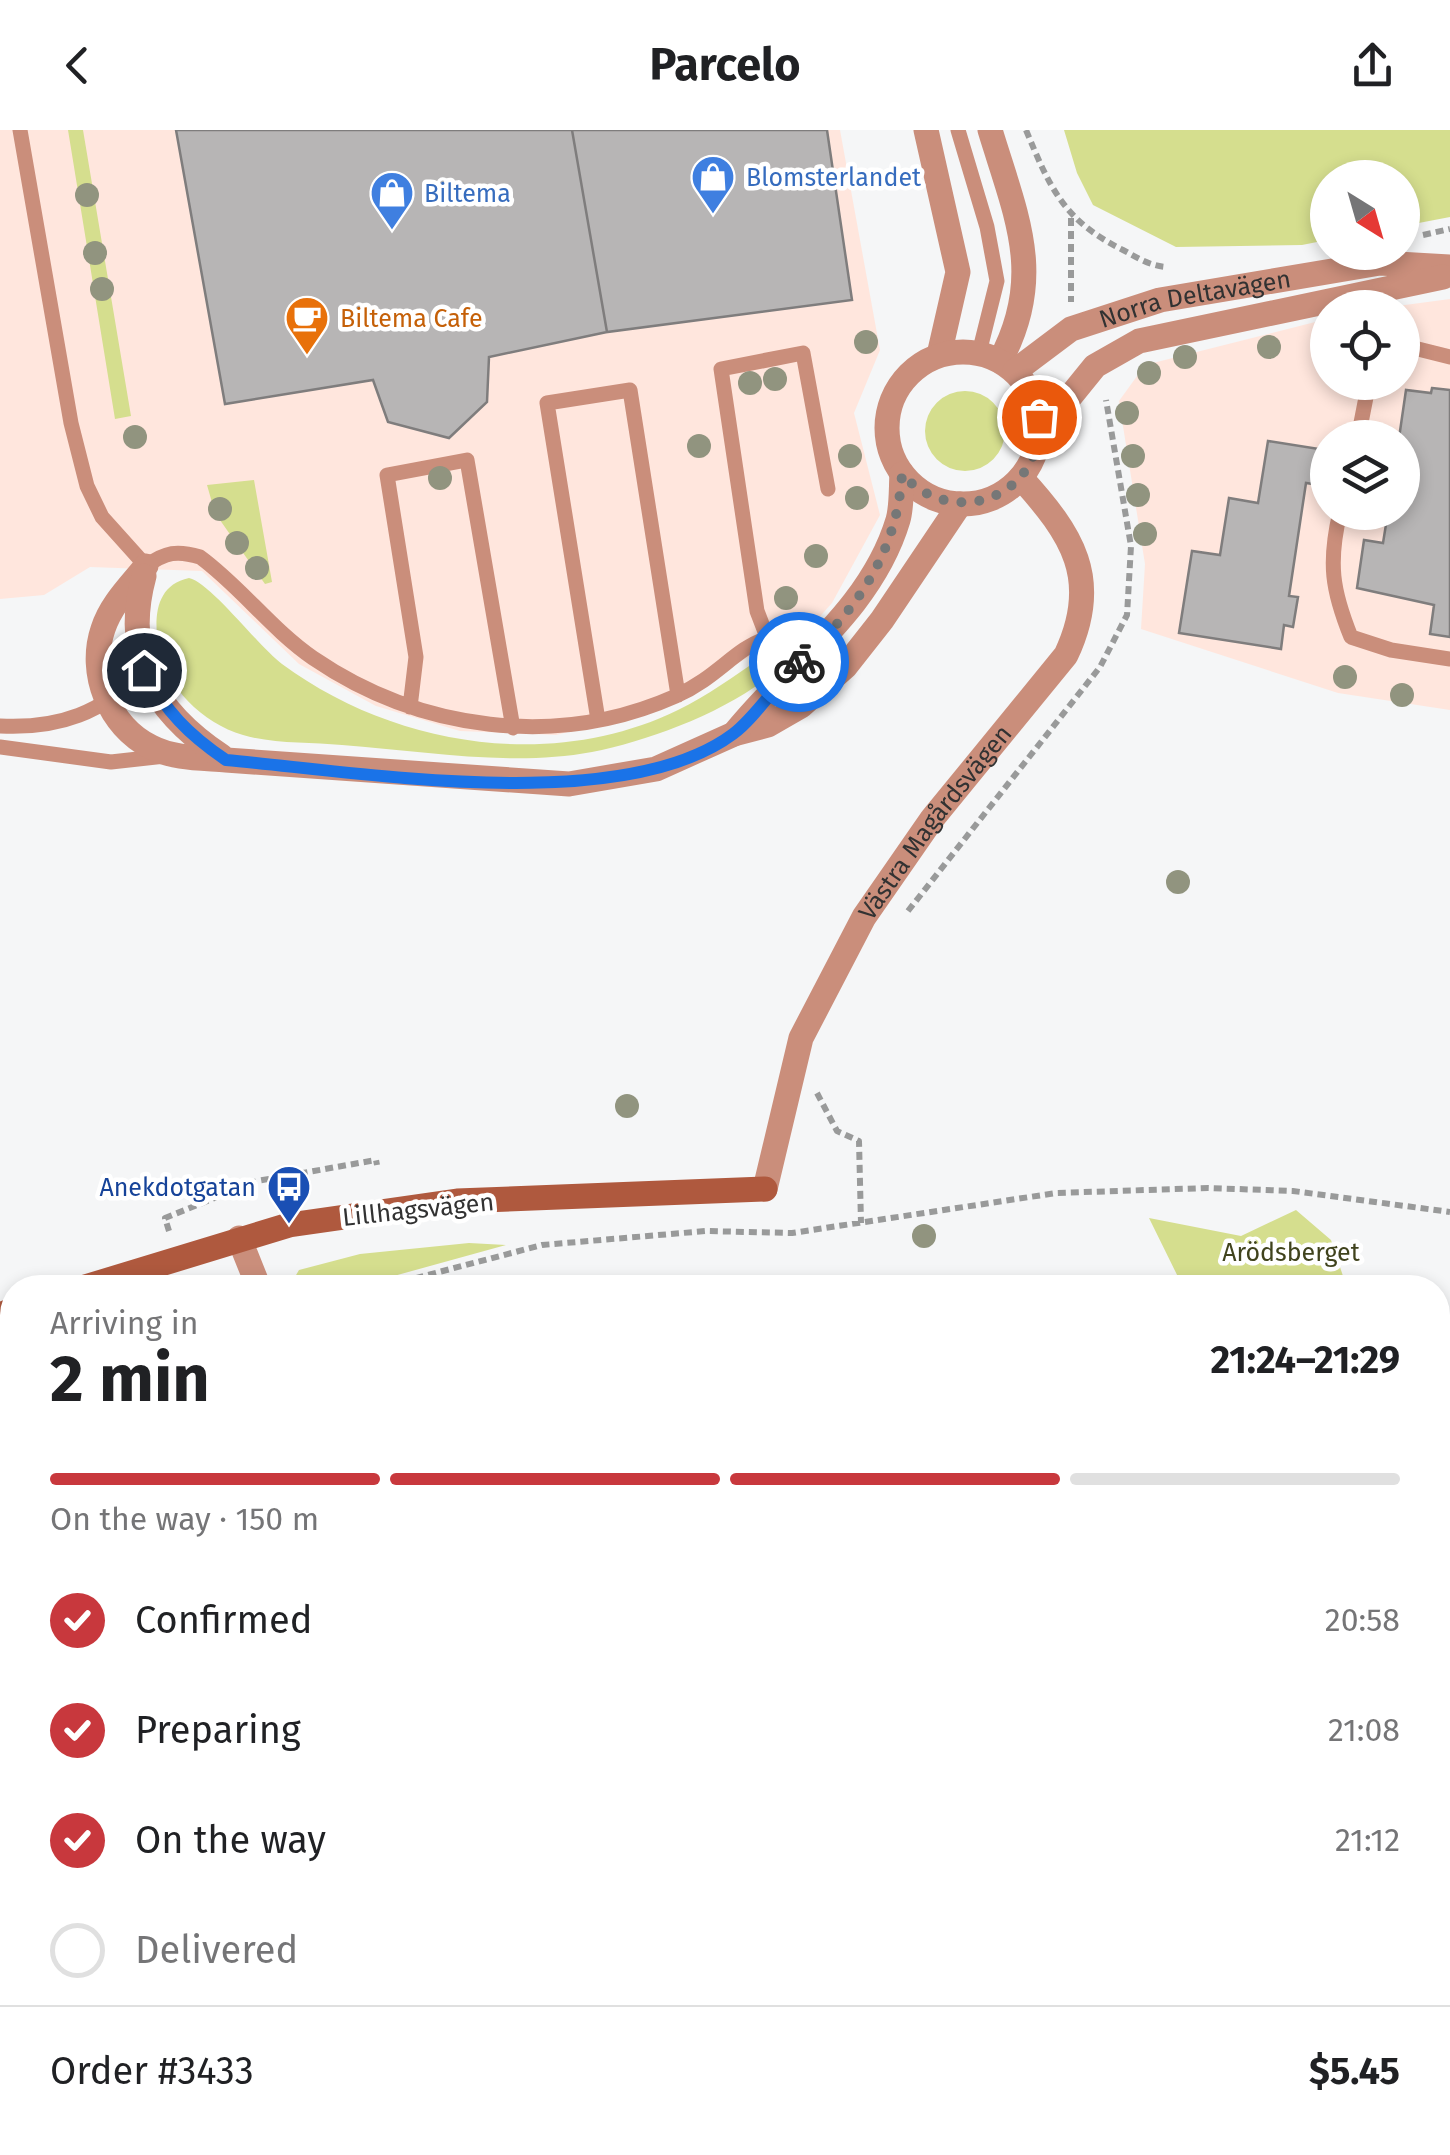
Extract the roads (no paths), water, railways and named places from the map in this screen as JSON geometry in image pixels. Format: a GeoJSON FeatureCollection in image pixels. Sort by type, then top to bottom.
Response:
{"type":"FeatureCollection","features":[{"type":"Feature","properties":{"kind":"main road","name":"Lillhagsvägen"},"geometry":{"type":"LineString","coordinates":[[122,1275],[289,1224],[458,1201],[765,1189]]}},
{"type":"Feature","properties":{"kind":"street"},"geometry":{"type":"LineString","coordinates":[[926,130],[958,272],[938,355]]}},
{"type":"Feature","properties":{"kind":"street"},"geometry":{"type":"LineString","coordinates":[[990,130],[1028,276],[1020,324],[998,362]]}},
{"type":"Feature","properties":{"kind":"street","name":"Norra Deltavägen"},"geometry":{"type":"LineString","coordinates":[[1420,268],[1450,271]]}},
{"type":"Feature","properties":{"kind":"street","name":"Norra Deltavägen"},"geometry":{"type":"LineString","coordinates":[[998,362],[1071,329],[1160,300],[1338,270]]}},
{"type":"Feature","properties":{"kind":"street","name":"Norra Deltavägen"},"geometry":{"type":"LineString","coordinates":[[1401,290],[1450,271]]}},
{"type":"Feature","properties":{"kind":"street","name":"Norra Deltavägen"},"geometry":{"type":"LineString","coordinates":[[1039,435],[1095,366],[1138,341],[1310,311]]}},
{"type":"Feature","properties":{"kind":"street"},"geometry":{"type":"LineString","coordinates":[[938,355],[998,362],[1035,400],[1039,435],[1034,458],[1022,478],[994,498],[960,504],[927,496],[902,474],[888,446],[890,405],[912,371],[938,355]]}},
{"type":"Feature","properties":{"kind":"street"},"geometry":{"type":"LineString","coordinates":[[734,734],[772,687],[825,639],[870,581],[899,518],[902,474]]}},
{"type":"Feature","properties":{"kind":"street","name":"Västra Magårdsvägen"},"geometry":{"type":"LineString","coordinates":[[765,1189],[801,1038],[864,917],[932,819],[1066,655],[1078,630],[1080,566],[1072,542],[1022,478]]}},
{"type":"Feature","properties":{"kind":"street"},"geometry":{"type":"LineString","coordinates":[[146,566],[114,604],[102,631],[99,665],[107,704],[135,736],[173,755],[569,784],[656,770],[734,734],[768,725],[801,706],[845,667],[921,566],[960,504]]}},
{"type":"Feature","properties":{"kind":"street"},"geometry":{"type":"LineString","coordinates":[[146,566],[135,622],[144,670],[160,701],[187,733],[226,760]]}},
{"type":"Feature","properties":{"kind":"street"},"geometry":{"type":"LineString","coordinates":[[238,1238],[254,1275]]}},
{"type":"Feature","properties":{"kind":"lane"},"geometry":{"type":"LineString","coordinates":[[20,130],[71,423],[87,486],[102,518],[146,566],[162,554],[180,550],[200,556],[313,658],[368,690],[410,707],[467,722],[512,728],[598,720],[678,695],[767,637],[796,632],[825,639]]}},
{"type":"Feature","properties":{"kind":"lane"},"geometry":{"type":"LineString","coordinates":[[958,130],[987,226],[997,281],[998,362]]}},
{"type":"Feature","properties":{"kind":"lane"},"geometry":{"type":"LineString","coordinates":[[1420,350],[1450,357]]}},
{"type":"Feature","properties":{"kind":"lane"},"geometry":{"type":"LineString","coordinates":[[767,637],[757,611],[721,370],[803,353],[828,488]]}},
{"type":"Feature","properties":{"kind":"lane"},"geometry":{"type":"LineString","coordinates":[[598,720],[546,403],[630,390],[678,695]]}},
{"type":"Feature","properties":{"kind":"lane"},"geometry":{"type":"LineString","coordinates":[[410,707],[416,658],[387,475],[466,460],[508,679],[512,728]]}},
{"type":"Feature","properties":{"kind":"lane"},"geometry":{"type":"LineString","coordinates":[[1336,530],[1332,590],[1351,637],[1391,650],[1450,659]]}},
{"type":"Feature","properties":{"kind":"lane"},"geometry":{"type":"LineString","coordinates":[[0,726],[62,724],[107,704],[144,670]]}},
{"type":"Feature","properties":{"kind":"lane"},"geometry":{"type":"LineString","coordinates":[[0,747],[112,762],[173,755]]}},
{"type":"Feature","properties":{"kind":"place","name":"Blomsterlandet"},"geometry":{"type":"Point","coordinates":[713,215]}},
{"type":"Feature","properties":{"kind":"place","name":"Biltema"},"geometry":{"type":"Point","coordinates":[392,231]}},
{"type":"Feature","properties":{"kind":"place","name":"Biltema Cafe"},"geometry":{"type":"Point","coordinates":[307,356]}},
{"type":"Feature","properties":{"kind":"place","name":"Anekdotgatan"},"geometry":{"type":"Point","coordinates":[289,1225]}},
{"type":"Feature","properties":{"kind":"park label","name":"Arödsberget"},"geometry":{"type":"Point","coordinates":[1291,1252]}}]}
